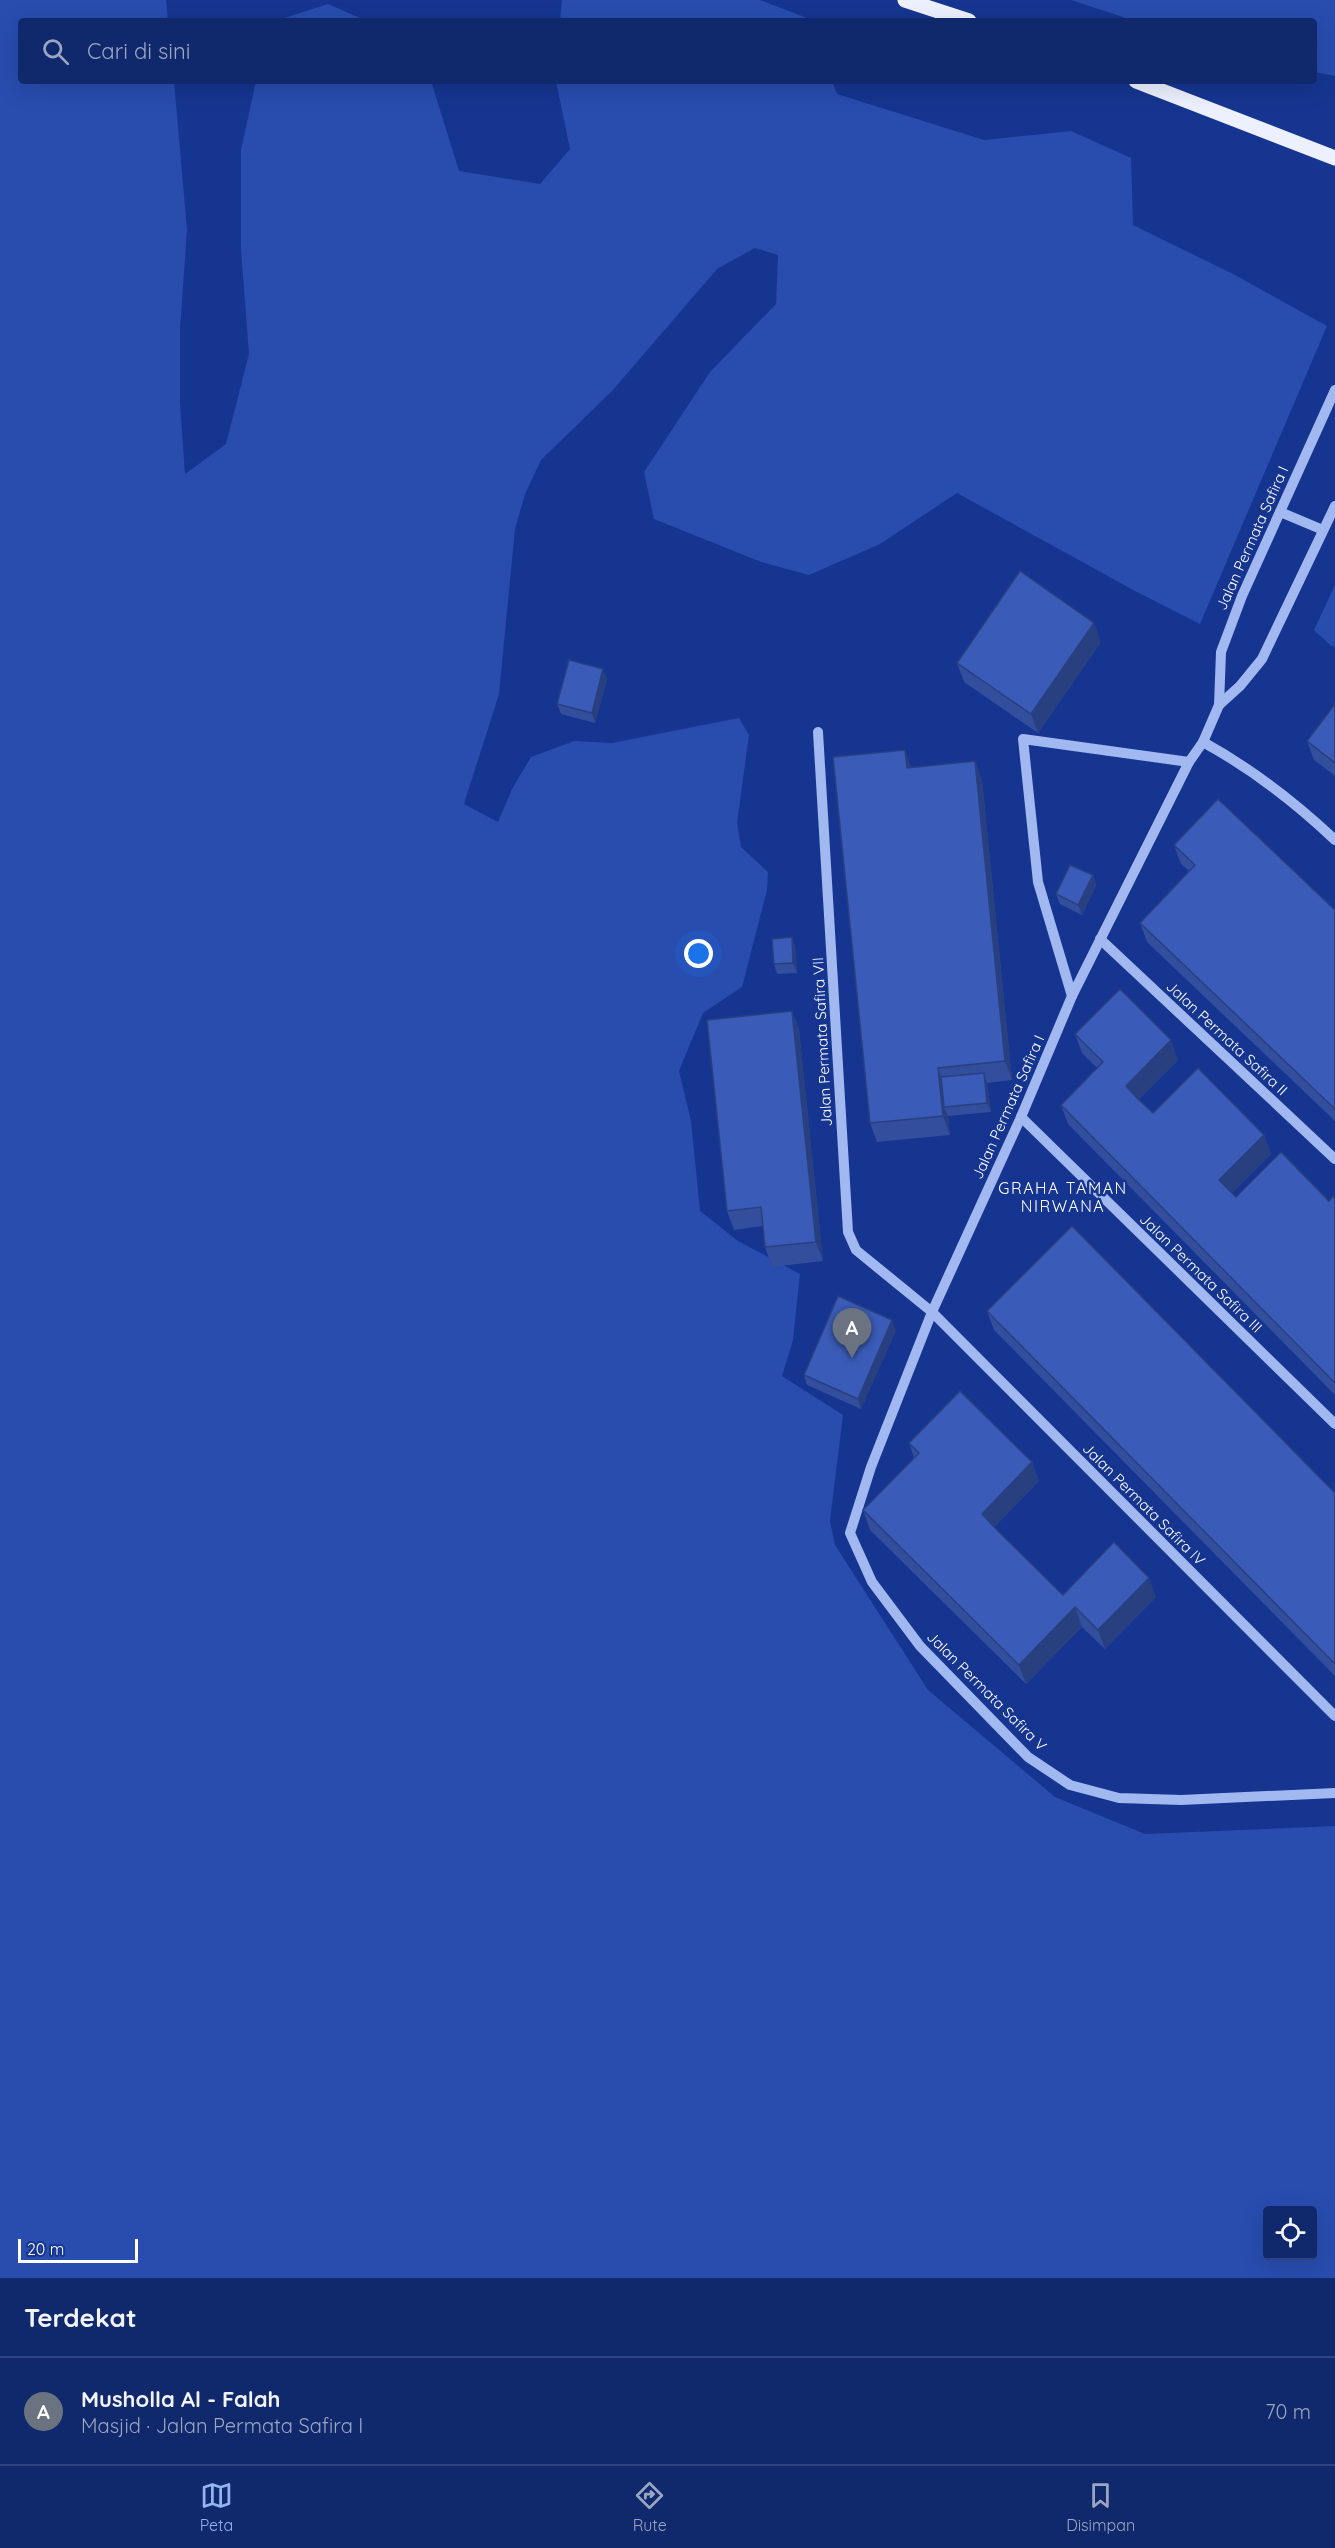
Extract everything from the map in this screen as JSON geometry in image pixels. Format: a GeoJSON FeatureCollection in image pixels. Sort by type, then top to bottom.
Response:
{"type":"FeatureCollection","features":[{"type":"Feature","properties":{"kind":"main road"},"geometry":{"type":"LineString","coordinates":[[905,0],[960,18]]}},
{"type":"Feature","properties":{"kind":"main road"},"geometry":{"type":"LineString","coordinates":[[1144,84],[1335,158]]}},
{"type":"Feature","properties":{"kind":"street","name":"Jalan Permata Safira I"},"geometry":{"type":"LineString","coordinates":[[850,1533],[871,1467],[932,1312],[1021,1118],[1072,996],[1189,762],[1203,742],[1219,705],[1221,652],[1242,596],[1335,390]]}},
{"type":"Feature","properties":{"kind":"street","name":"Jalan Permata Safira I"},"geometry":{"type":"LineString","coordinates":[[1219,705],[1240,686],[1262,659],[1335,506]]}},
{"type":"Feature","properties":{"kind":"street"},"geometry":{"type":"LineString","coordinates":[[1280,512],[1323,530]]}},
{"type":"Feature","properties":{"kind":"street","name":"Jalan Permata Safira VII"},"geometry":{"type":"LineString","coordinates":[[818,732],[848,1232],[856,1250],[932,1312]]}},
{"type":"Feature","properties":{"kind":"street"},"geometry":{"type":"LineString","coordinates":[[1072,996],[1038,882],[1023,740],[1189,762]]}},
{"type":"Feature","properties":{"kind":"street"},"geometry":{"type":"LineString","coordinates":[[1203,742],[1245,765],[1308,815],[1335,840]]}},
{"type":"Feature","properties":{"kind":"street","name":"Jalan Permata Safira II"},"geometry":{"type":"LineString","coordinates":[[1100,939],[1335,1159]]}},
{"type":"Feature","properties":{"kind":"street","name":"Jalan Permata Safira III"},"geometry":{"type":"LineString","coordinates":[[1021,1118],[1335,1424]]}},
{"type":"Feature","properties":{"kind":"street","name":"Jalan Permata Safira IV"},"geometry":{"type":"LineString","coordinates":[[932,1312],[1335,1716]]}},
{"type":"Feature","properties":{"kind":"street","name":"Jalan Permata Safira V"},"geometry":{"type":"LineString","coordinates":[[850,1533],[872,1582],[920,1646],[1028,1757],[1070,1785],[1119,1798],[1181,1800],[1335,1793]]}},
{"type":"Feature","properties":{"kind":"shaded area"},"geometry":{"type":"Polygon","coordinates":[[[0,0],[166,0],[168,18],[18,18],[18,84],[174,84],[187,230],[180,330],[180,403],[185,474],[226,444],[249,354],[241,250],[241,150],[255,84],[432,84],[459,171],[540,184],[570,149],[557,84],[833,84],[837,94],[984,140],[1071,131],[1131,158],[1133,225],[1235,275],[1327,326],[1200,624],[957,493],[880,544],[809,575],[761,562],[654,519],[644,472],[710,372],[776,304],[778,255],[755,248],[717,269],[613,390],[541,460],[525,494],[515,529],[499,694],[464,804],[498,822],[512,789],[531,757],[574,741],[612,743],[739,718],[749,735],[737,823],[741,847],[768,872],[767,890],[742,987],[703,1013],[679,1071],[691,1121],[700,1211],[738,1241],[800,1274],[793,1340],[782,1376],[843,1415],[830,1521],[835,1545],[928,1690],[1055,1797],[1145,1834],[1335,1826],[1335,2278],[0,2278],[0,0]]]}},
{"type":"Feature","properties":{"kind":"shaded area"},"geometry":{"type":"Polygon","coordinates":[[[562,0],[760,0],[807,18],[560,18],[562,0]]]}},
{"type":"Feature","properties":{"kind":"shaded area"},"geometry":{"type":"Polygon","coordinates":[[[1071,0],[1335,0],[1335,76],[1317,73],[1317,18],[1126,18],[1071,0]]]}},
{"type":"Feature","properties":{"kind":"shaded area"},"geometry":{"type":"Polygon","coordinates":[[[328,4],[360,18],[284,18],[328,4]]]}},
{"type":"Feature","properties":{"kind":"shaded area"},"geometry":{"type":"Polygon","coordinates":[[[1335,585],[1335,647],[1314,630],[1335,585]]]}},
{"type":"Feature","properties":{"kind":"building"},"geometry":{"type":"Polygon","coordinates":[[[1020,571],[1094,623],[1031,714],[957,663],[1020,571]]]}},
{"type":"Feature","properties":{"kind":"building"},"geometry":{"type":"Polygon","coordinates":[[[569,660],[603,669],[592,713],[557,704],[569,660]]]}},
{"type":"Feature","properties":{"kind":"building"},"geometry":{"type":"Polygon","coordinates":[[[1335,704],[1335,763],[1307,741],[1335,704]]]}},
{"type":"Feature","properties":{"kind":"building"},"geometry":{"type":"Polygon","coordinates":[[[905,750],[907,768],[975,761],[1005,1061],[938,1068],[943,1116],[870,1123],[833,757],[905,750]]]}},
{"type":"Feature","properties":{"kind":"building"},"geometry":{"type":"Polygon","coordinates":[[[1218,799],[1335,910],[1335,1109],[1140,923],[1195,865],[1174,845],[1218,799]]]}},
{"type":"Feature","properties":{"kind":"building"},"geometry":{"type":"Polygon","coordinates":[[[1070,865],[1093,875],[1078,905],[1056,894],[1070,865]]]}},
{"type":"Feature","properties":{"kind":"building"},"geometry":{"type":"Polygon","coordinates":[[[792,937],[793,963],[774,964],[772,939],[792,937]]]}},
{"type":"Feature","properties":{"kind":"building"},"geometry":{"type":"Polygon","coordinates":[[[1120,989],[1171,1040],[1126,1086],[1139,1100],[1153,1113],[1198,1068],[1264,1135],[1219,1180],[1236,1197],[1281,1152],[1329,1201],[1333,1196],[1335,1199],[1335,1383],[1061,1105],[1103,1062],[1075,1034],[1120,989]]]}},
{"type":"Feature","properties":{"kind":"building"},"geometry":{"type":"Polygon","coordinates":[[[792,1011],[816,1242],[765,1247],[761,1207],[727,1211],[707,1020],[792,1011]]]}},
{"type":"Feature","properties":{"kind":"building"},"geometry":{"type":"Polygon","coordinates":[[[984,1073],[987,1103],[944,1107],[941,1077],[984,1073]]]}},
{"type":"Feature","properties":{"kind":"building"},"geometry":{"type":"Polygon","coordinates":[[[1072,1226],[1335,1493],[1335,1664],[987,1311],[1072,1226]]]}},
{"type":"Feature","properties":{"kind":"building"},"geometry":{"type":"Polygon","coordinates":[[[838,1296],[892,1320],[858,1399],[804,1375],[838,1296]]]}},
{"type":"Feature","properties":{"kind":"building"},"geometry":{"type":"Polygon","coordinates":[[[960,1391],[1032,1462],[982,1514],[1000,1533],[1063,1595],[1114,1542],[1149,1578],[1098,1630],[1075,1607],[1019,1665],[863,1510],[919,1453],[909,1443],[960,1391]]]}},
{"type":"Feature","properties":{"kind":"place","name":"Musholla Al - Falah"},"geometry":{"type":"Point","coordinates":[852,1358]}},
{"type":"Feature","properties":{"kind":"district","name":"GRAHA TAMAN NIRWANA"},"geometry":{"type":"Point","coordinates":[1063,1197]}}]}
